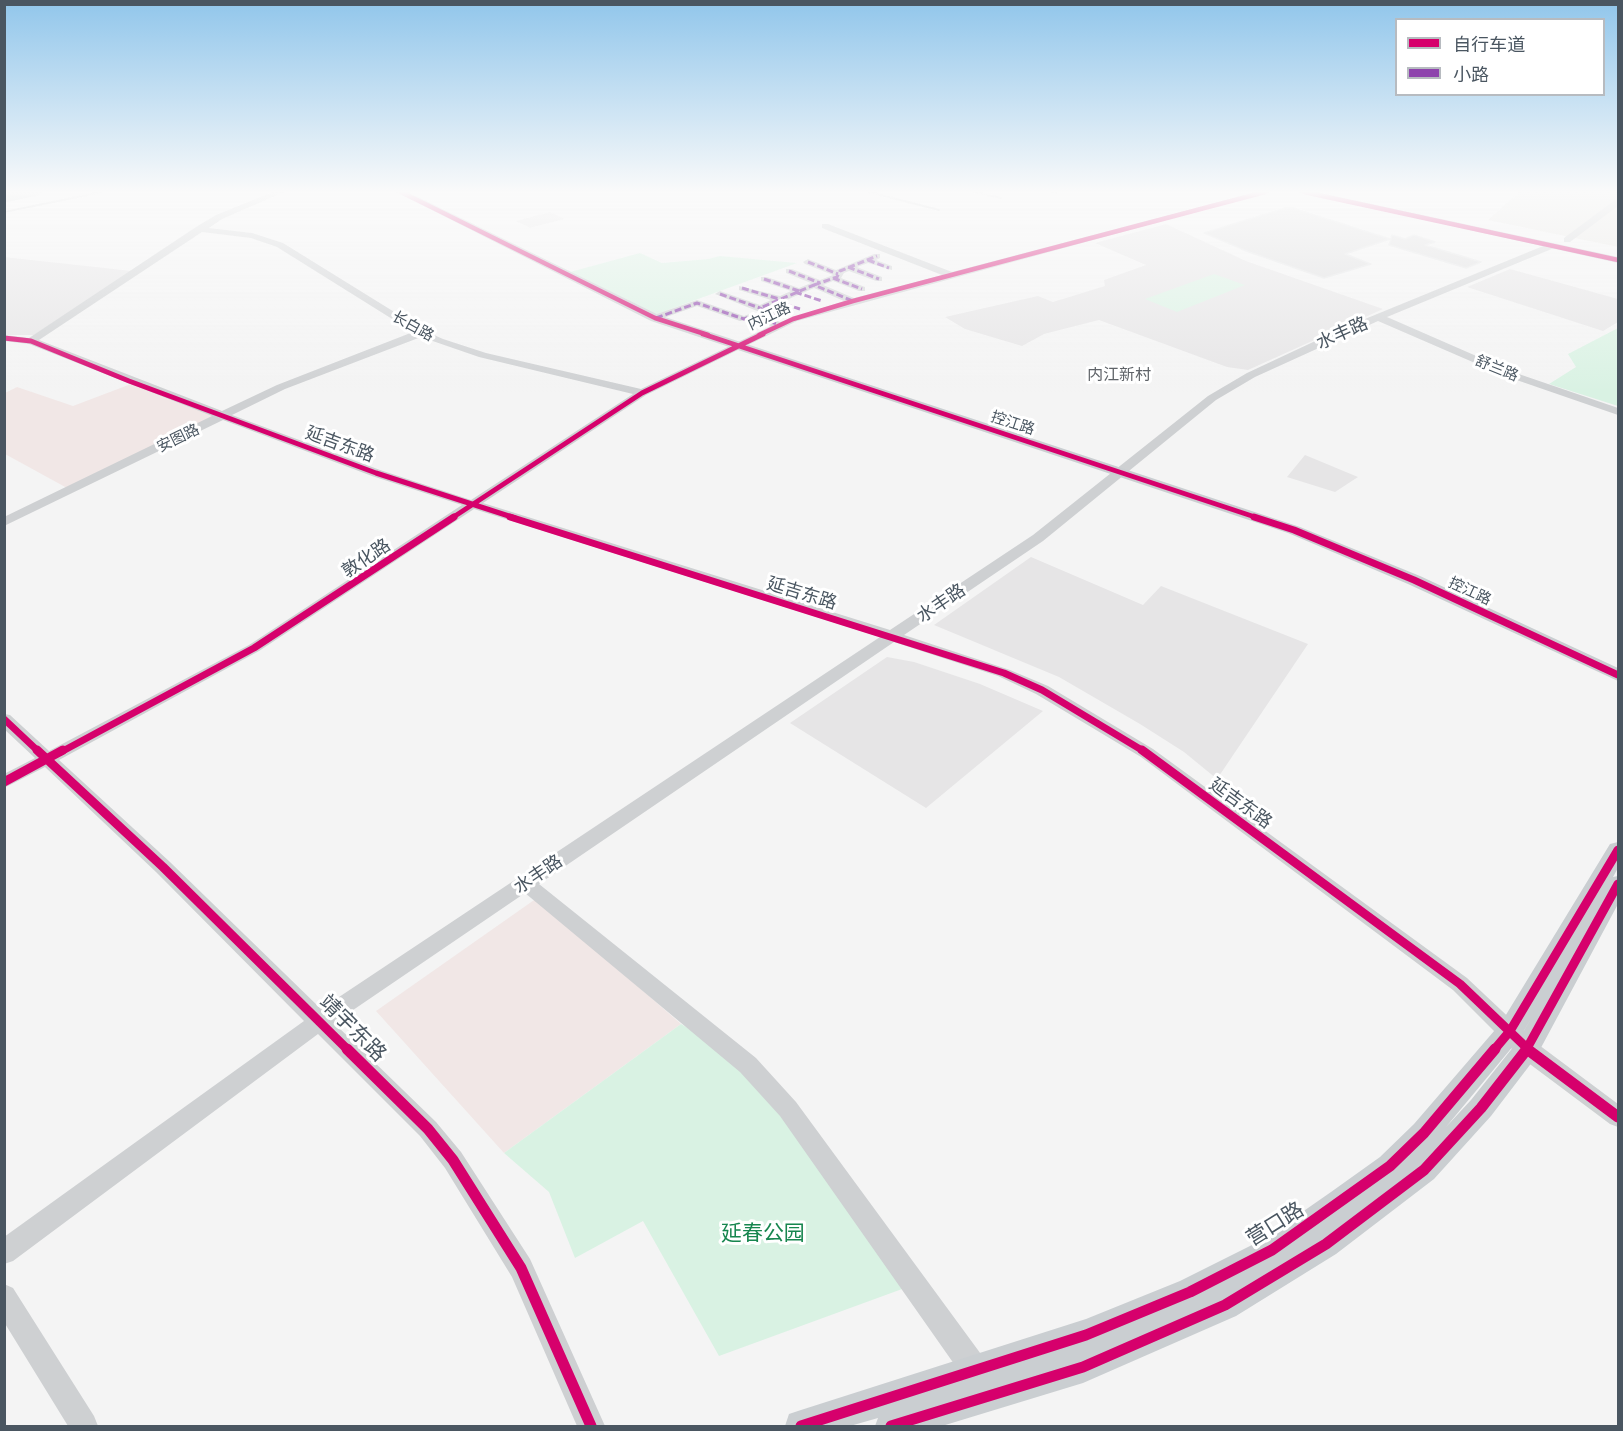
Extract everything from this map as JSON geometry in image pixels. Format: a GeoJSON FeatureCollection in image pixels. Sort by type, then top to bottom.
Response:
{"type":"FeatureCollection","features":[{"type":"Feature","properties":{"kind":"main road","name":"控江路"},"geometry":{"type":"LineString","coordinates":[[536,259],[655,318],[1329,543],[1618,675]]}},
{"type":"Feature","properties":{"kind":"main road","name":"营口路"},"geometry":{"type":"LineString","coordinates":[[891,1426],[1083,1367],[1225,1305],[1326,1244],[1424,1170],[1481,1108],[1618,850]]}},
{"type":"Feature","properties":{"kind":"main road","name":"营口路"},"geometry":{"type":"LineString","coordinates":[[801,1426],[1086,1335],[1190,1292],[1272,1250],[1390,1166],[1519,1040],[1618,884]]}},
{"type":"Feature","properties":{"kind":"street"},"geometry":{"type":"LineString","coordinates":[[31,341],[154,259]]}},
{"type":"Feature","properties":{"kind":"street","name":"长白路"},"geometry":{"type":"LineString","coordinates":[[302,259],[421,333],[483,355],[642,393]]}},
{"type":"Feature","properties":{"kind":"street"},"geometry":{"type":"LineString","coordinates":[[760,308],[836,276],[848,267],[870,259]]}},
{"type":"Feature","properties":{"kind":"street"},"geometry":{"type":"LineString","coordinates":[[873,259],[889,268]]}},
{"type":"Feature","properties":{"kind":"street"},"geometry":{"type":"LineString","coordinates":[[909,259],[951,275]]}},
{"type":"Feature","properties":{"kind":"street","name":"内江路"},"geometry":{"type":"LineString","coordinates":[[737,346],[781,322],[812,312],[1012,259]]}},
{"type":"Feature","properties":{"kind":"street","name":"水丰路"},"geometry":{"type":"LineString","coordinates":[[4,1252],[320,1021],[1038,538],[1230,386],[1378,317],[1520,259]]}},
{"type":"Feature","properties":{"kind":"street"},"geometry":{"type":"LineString","coordinates":[[808,262],[861,289]]}},
{"type":"Feature","properties":{"kind":"street"},"geometry":{"type":"LineString","coordinates":[[848,267],[879,279]]}},
{"type":"Feature","properties":{"kind":"street"},"geometry":{"type":"LineString","coordinates":[[789,271],[853,301]]}},
{"type":"Feature","properties":{"kind":"street"},"geometry":{"type":"LineString","coordinates":[[764,279],[822,301]]}},
{"type":"Feature","properties":{"kind":"street"},"geometry":{"type":"LineString","coordinates":[[742,288],[801,309]]}},
{"type":"Feature","properties":{"kind":"street"},"geometry":{"type":"LineString","coordinates":[[720,294],[760,308],[781,322]]}},
{"type":"Feature","properties":{"kind":"street"},"geometry":{"type":"LineString","coordinates":[[655,318],[697,303],[744,319],[752,316],[781,322]]}},
{"type":"Feature","properties":{"kind":"street","name":"舒兰路"},"geometry":{"type":"LineString","coordinates":[[1378,317],[1509,374],[1618,412]]}},
{"type":"Feature","properties":{"kind":"street","name":"安图路"},"geometry":{"type":"LineString","coordinates":[[4,522],[299,379],[421,333]]}},
{"type":"Feature","properties":{"kind":"street","name":"延吉东路"},"geometry":{"type":"LineString","coordinates":[[4,338],[31,341],[368,470],[619,552],[892,636],[1004,673],[1042,690],[1147,753],[1451,978],[1519,1040],[1618,1117]]}},
{"type":"Feature","properties":{"kind":"street","name":"敦化路"},"geometry":{"type":"LineString","coordinates":[[4,782],[254,648],[642,393],[737,346]]}},
{"type":"Feature","properties":{"kind":"street","name":"靖宇东路"},"geometry":{"type":"LineString","coordinates":[[4,719],[163,867],[428,1129],[453,1160],[520,1268],[591,1426]]}},
{"type":"Feature","properties":{"kind":"street"},"geometry":{"type":"LineString","coordinates":[[525,883],[748,1065],[788,1109],[975,1371]]}},
{"type":"Feature","properties":{"kind":"street"},"geometry":{"type":"LineString","coordinates":[[4,1297],[84,1426]]}},
{"type":"Feature","properties":{"kind":"shaded area"},"geometry":{"type":"Polygon","coordinates":[[[4,259],[132,271],[34,335],[5,335],[4,259]]]}},
{"type":"Feature","properties":{"kind":"shaded area"},"geometry":{"type":"Polygon","coordinates":[[[1132,259],[1241,259],[1383,309],[1248,370],[1227,367],[1099,320],[1044,334],[1022,346],[965,329],[945,317],[1038,296],[1053,302],[1105,286],[1104,280],[1146,265],[1132,259]]]}},
{"type":"Feature","properties":{"kind":"shaded area"},"geometry":{"type":"Polygon","coordinates":[[[1510,269],[1618,299],[1618,322],[1603,331],[1467,287],[1510,269]]]}},
{"type":"Feature","properties":{"kind":"shaded area"},"geometry":{"type":"Polygon","coordinates":[[[131,384],[216,417],[67,488],[5,454],[5,393],[17,387],[73,406],[131,384]]]}},
{"type":"Feature","properties":{"kind":"shaded area"},"geometry":{"type":"Polygon","coordinates":[[[1305,455],[1358,477],[1335,492],[1287,477],[1305,455]]]}},
{"type":"Feature","properties":{"kind":"shaded area"},"geometry":{"type":"Polygon","coordinates":[[[1031,557],[1143,605],[1161,586],[1308,644],[1217,779],[1184,752],[1059,677],[934,625],[1031,557]]]}},
{"type":"Feature","properties":{"kind":"shaded area"},"geometry":{"type":"Polygon","coordinates":[[[887,657],[914,662],[980,684],[1043,711],[926,808],[790,723],[887,657]]]}},
{"type":"Feature","properties":{"kind":"shaded area"},"geometry":{"type":"Polygon","coordinates":[[[537,898],[681,1024],[504,1153],[376,1011],[537,898]]]}},
{"type":"Feature","properties":{"kind":"green space"},"geometry":{"type":"Polygon","coordinates":[[[619,259],[653,259],[662,263],[709,259],[751,259],[797,263],[657,314],[570,272],[619,259]]]}},
{"type":"Feature","properties":{"kind":"green space"},"geometry":{"type":"Polygon","coordinates":[[[1214,274],[1245,285],[1177,312],[1145,299],[1214,274]]]}},
{"type":"Feature","properties":{"kind":"green space"},"geometry":{"type":"Polygon","coordinates":[[[1618,328],[1618,406],[1549,384],[1576,367],[1568,354],[1618,328]]]}},
{"type":"Feature","properties":{"kind":"green space","name":"延春公园"},"geometry":{"type":"Polygon","coordinates":[[[681,1024],[724,1050],[924,1281],[719,1356],[643,1221],[575,1258],[549,1192],[504,1153],[681,1024]]]}},
{"type":"Feature","properties":{"kind":"building"},"geometry":{"type":"Polygon","coordinates":[[[1269,259],[1357,259],[1371,264],[1324,278],[1269,259]]]}},
{"type":"Feature","properties":{"kind":"building"},"geometry":{"type":"Polygon","coordinates":[[[1435,259],[1470,259],[1481,262],[1466,268],[1435,259]]]}},
{"type":"Feature","properties":{"kind":"marked path"},"geometry":{"type":"LineString","coordinates":[[814,285],[837,277],[840,271],[870,259]]}},
{"type":"Feature","properties":{"kind":"marked path"},"geometry":{"type":"LineString","coordinates":[[868,260],[889,268]]}},
{"type":"Feature","properties":{"kind":"marked path"},"geometry":{"type":"LineString","coordinates":[[808,262],[838,274]]}},
{"type":"Feature","properties":{"kind":"marked path"},"geometry":{"type":"LineString","coordinates":[[848,267],[879,279]]}},
{"type":"Feature","properties":{"kind":"marked path"},"geometry":{"type":"LineString","coordinates":[[789,271],[820,283]]}},
{"type":"Feature","properties":{"kind":"marked path"},"geometry":{"type":"LineString","coordinates":[[833,278],[862,289]]}},
{"type":"Feature","properties":{"kind":"marked path"},"geometry":{"type":"LineString","coordinates":[[764,279],[799,291]]}},
{"type":"Feature","properties":{"kind":"marked path"},"geometry":{"type":"LineString","coordinates":[[775,316],[760,308],[814,285],[853,301]]}},
{"type":"Feature","properties":{"kind":"marked path"},"geometry":{"type":"LineString","coordinates":[[742,288],[779,299]]}},
{"type":"Feature","properties":{"kind":"marked path"},"geometry":{"type":"LineString","coordinates":[[795,292],[822,301]]}},
{"type":"Feature","properties":{"kind":"marked path"},"geometry":{"type":"LineString","coordinates":[[720,294],[760,308]]}},
{"type":"Feature","properties":{"kind":"marked path"},"geometry":{"type":"LineString","coordinates":[[775,301],[800,309]]}},
{"type":"Feature","properties":{"kind":"marked path"},"geometry":{"type":"LineString","coordinates":[[656,318],[697,303],[744,319],[752,316],[780,325]]}},
{"type":"Feature","properties":{"kind":"cycle path"},"geometry":{"type":"LineString","coordinates":[[536,259],[655,318],[1294,530],[1414,580],[1618,675]]}},
{"type":"Feature","properties":{"kind":"cycle path"},"geometry":{"type":"LineString","coordinates":[[4,782],[254,648],[642,393],[793,319],[1013,259]]}},
{"type":"Feature","properties":{"kind":"cycle path"},"geometry":{"type":"LineString","coordinates":[[1612,259],[1618,260]]}},
{"type":"Feature","properties":{"kind":"cycle path"},"geometry":{"type":"LineString","coordinates":[[4,338],[31,341],[129,381],[376,473],[619,552],[892,636],[1004,673],[1042,690],[1147,753],[1353,904],[1460,984],[1527,1049],[1618,1117]]}},
{"type":"Feature","properties":{"kind":"cycle path"},"geometry":{"type":"LineString","coordinates":[[4,719],[163,867],[428,1129],[453,1160],[521,1268],[591,1426]]}},
{"type":"Feature","properties":{"kind":"cycle path"},"geometry":{"type":"LineString","coordinates":[[801,1426],[1086,1335],[1190,1292],[1272,1250],[1341,1202],[1390,1166],[1424,1133],[1510,1031],[1618,850]]}},
{"type":"Feature","properties":{"kind":"cycle path"},"geometry":{"type":"LineString","coordinates":[[891,1426],[1083,1367],[1225,1305],[1326,1244],[1373,1210],[1424,1170],[1481,1108],[1527,1049],[1618,884]]}},
{"type":"Feature","properties":{"kind":"district","name":"内江新村"},"geometry":{"type":"Point","coordinates":[1119,375]}}]}
